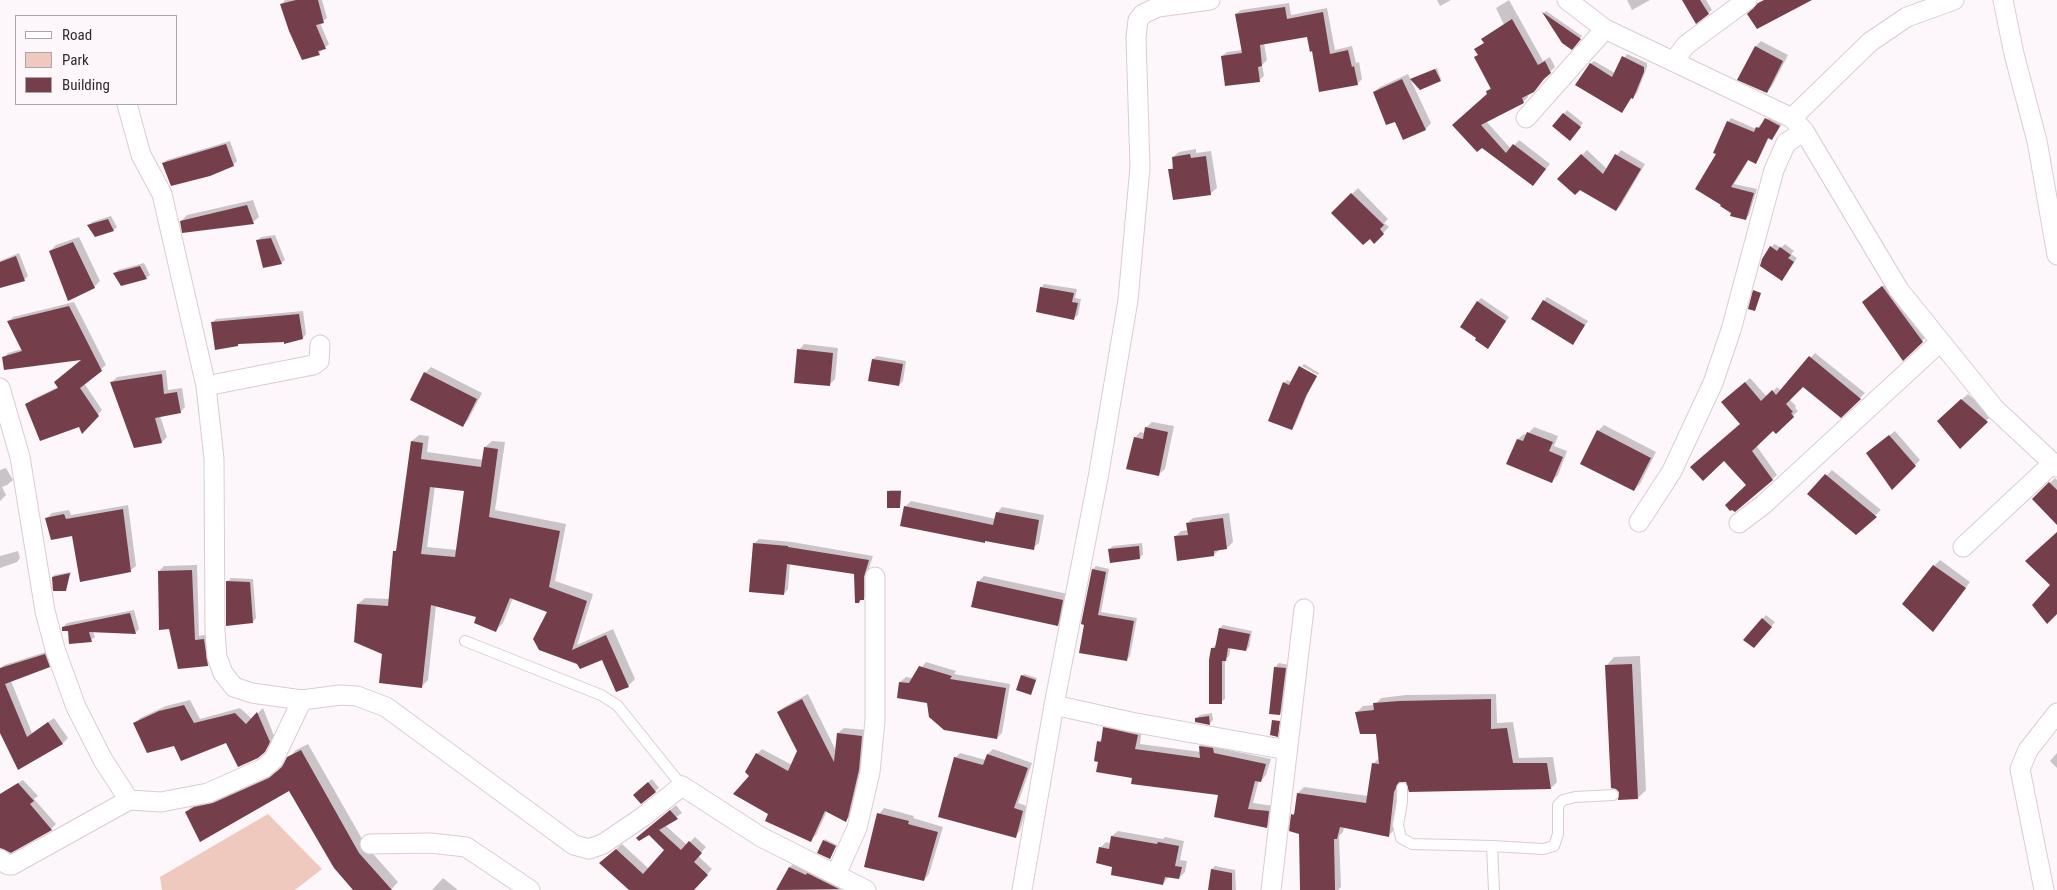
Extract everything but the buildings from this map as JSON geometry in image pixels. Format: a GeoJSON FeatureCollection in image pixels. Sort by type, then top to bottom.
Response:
{"type":"FeatureCollection","features":[{"type":"Feature","properties":{"kind":"street"},"geometry":{"type":"LineString","coordinates":[[1022,890],[1054,705],[1098,478],[1128,300],[1140,167],[1136,38],[1138,20],[1143,14],[1158,7],[1210,0]]}},
{"type":"Feature","properties":{"kind":"street"},"geometry":{"type":"LineString","coordinates":[[1567,0],[1605,29],[1674,61],[1798,125],[1899,290],[1995,409],[2055,466],[1963,547]]}},
{"type":"Feature","properties":{"kind":"street"},"geometry":{"type":"LineString","coordinates":[[1674,61],[1686,45],[1747,0]]}},
{"type":"Feature","properties":{"kind":"street"},"geometry":{"type":"LineString","coordinates":[[1638,522],[1672,471],[1713,383],[1731,330],[1774,170],[1786,143],[1798,125],[1870,42],[1906,17],[1954,0]]}},
{"type":"Feature","properties":{"kind":"street"},"geometry":{"type":"LineString","coordinates":[[2003,0],[2014,54],[2037,141],[2057,255]]}},
{"type":"Feature","properties":{"kind":"street"},"geometry":{"type":"LineString","coordinates":[[1526,118],[1605,29]]}},
{"type":"Feature","properties":{"kind":"street"},"geometry":{"type":"LineString","coordinates":[[127,105],[141,155],[162,194],[206,386],[214,459],[215,632],[217,657],[223,673],[234,687],[252,693],[302,700],[340,695],[357,696],[386,707],[574,844],[589,848],[604,844],[682,786],[761,837],[866,890]]}},
{"type":"Feature","properties":{"kind":"street"},"geometry":{"type":"LineString","coordinates":[[1739,523],[1763,505],[1940,342]]}},
{"type":"Feature","properties":{"kind":"street"},"geometry":{"type":"LineString","coordinates":[[206,386],[312,365],[319,361],[320,345]]}},
{"type":"Feature","properties":{"kind":"street"},"geometry":{"type":"LineString","coordinates":[[2,399],[20,457],[45,611],[55,648],[76,707],[103,760],[130,800]]}},
{"type":"Feature","properties":{"kind":"street"},"geometry":{"type":"LineString","coordinates":[[836,874],[857,828],[870,772],[874,720],[875,578]]}},
{"type":"Feature","properties":{"kind":"street"},"geometry":{"type":"LineString","coordinates":[[1271,890],[1304,610]]}},
{"type":"Feature","properties":{"kind":"street"},"geometry":{"type":"LineString","coordinates":[[0,859],[8,866],[12,866],[130,800],[161,802],[208,793],[264,768],[274,759],[302,700]]}},
{"type":"Feature","properties":{"kind":"street"},"geometry":{"type":"LineString","coordinates":[[1054,705],[1131,722],[1287,750]]}},
{"type":"Feature","properties":{"kind":"street"},"geometry":{"type":"LineString","coordinates":[[2044,890],[2020,770],[2028,750],[2057,713]]}},
{"type":"Feature","properties":{"kind":"street"},"geometry":{"type":"LineString","coordinates":[[370,844],[430,843],[466,847],[530,890]]}},
{"type":"Feature","properties":{"kind":"lane"},"geometry":{"type":"LineString","coordinates":[[465,641],[601,695],[617,705],[682,786]]}},
{"type":"Feature","properties":{"kind":"lane"},"geometry":{"type":"LineString","coordinates":[[1402,788],[1402,802],[1398,825],[1401,838],[1412,844],[1543,849],[1554,846],[1558,834],[1558,805],[1563,800],[1575,797],[1613,795]]}},
{"type":"Feature","properties":{"kind":"lane"},"geometry":{"type":"LineString","coordinates":[[1492,846],[1494,890]]}},
{"type":"Feature","properties":{"kind":"green space"},"geometry":{"type":"Polygon","coordinates":[[[268,814],[322,869],[295,890],[162,890],[160,877],[268,814]]]}}]}
